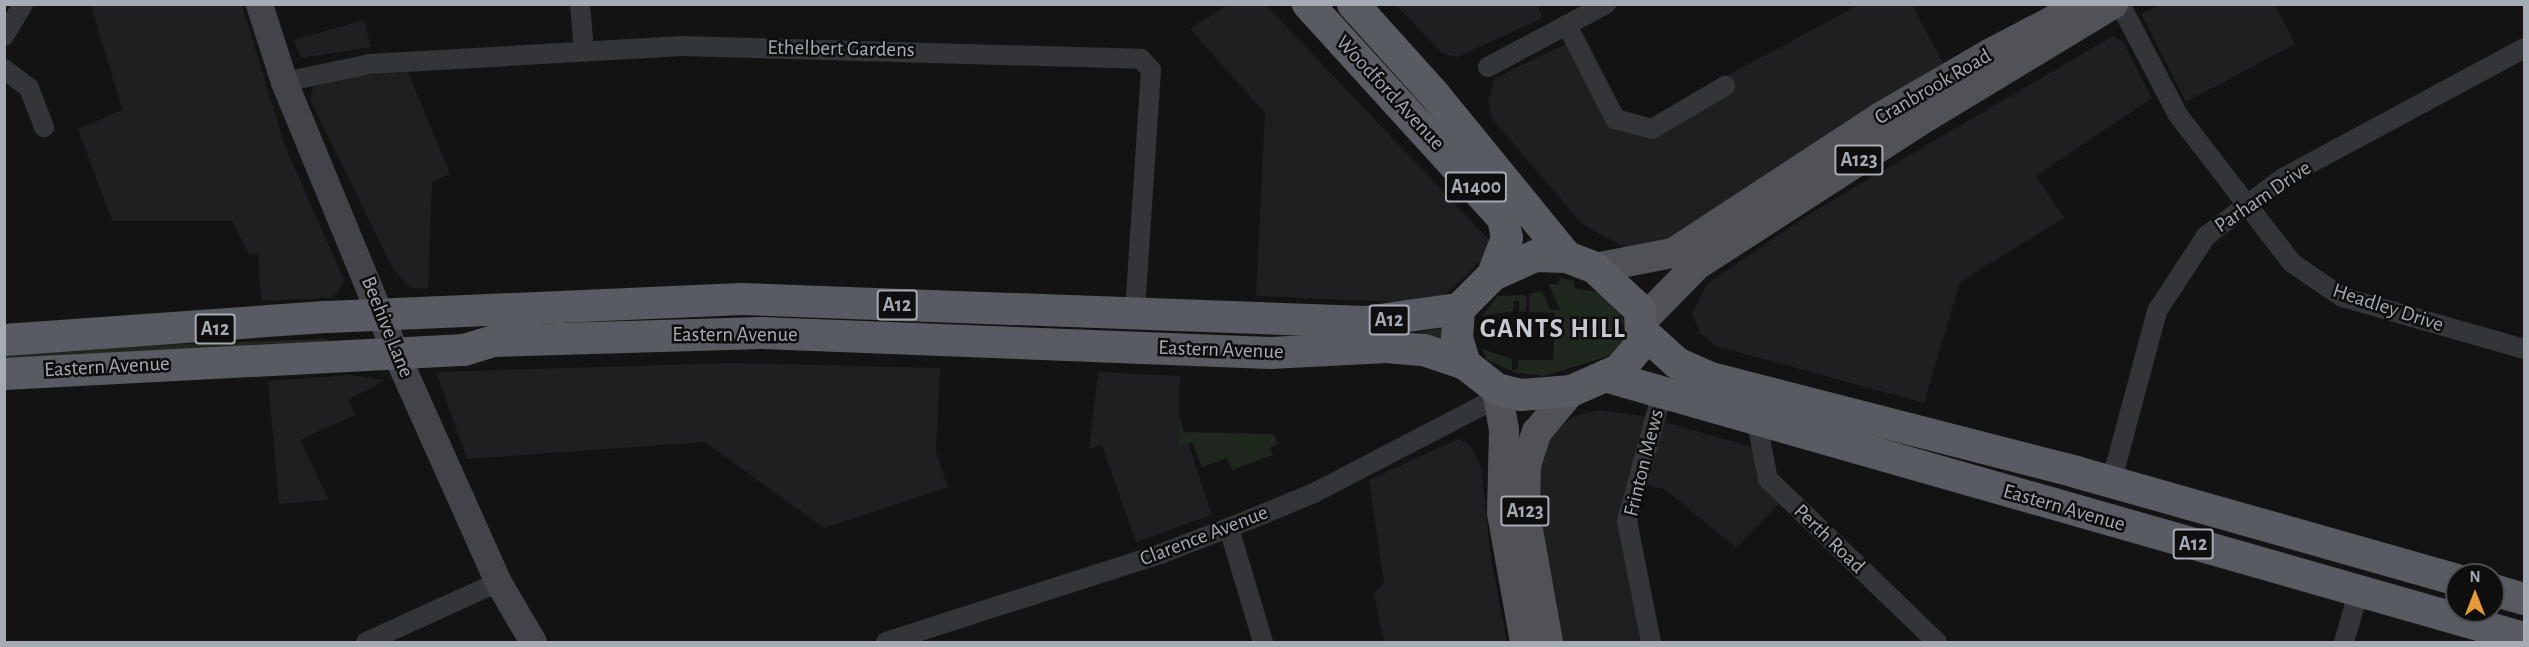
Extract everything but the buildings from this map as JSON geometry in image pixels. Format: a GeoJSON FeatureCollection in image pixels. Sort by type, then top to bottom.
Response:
{"type":"FeatureCollection","features":[{"type":"Feature","properties":{"kind":"highway","name":"Woodford Avenue"},"geometry":{"type":"LineString","coordinates":[[1308,4],[1503,218],[1507,238],[1493,275]]}},
{"type":"Feature","properties":{"kind":"highway","name":"Woodford Avenue"},"geometry":{"type":"LineString","coordinates":[[1353,4],[1581,263]]}},
{"type":"Feature","properties":{"kind":"highway"},"geometry":{"type":"LineString","coordinates":[[1465,364],[1457,338],[1459,309],[1493,275],[1535,256],[1581,263]]}},
{"type":"Feature","properties":{"kind":"highway","name":"A12"},"geometry":{"type":"LineString","coordinates":[[1581,263],[1632,301],[1644,326]]}},
{"type":"Feature","properties":{"kind":"highway","name":"Eastern Avenue"},"geometry":{"type":"LineString","coordinates":[[4,340],[382,316],[742,299],[1365,322],[1459,309]]}},
{"type":"Feature","properties":{"kind":"highway","name":"A12"},"geometry":{"type":"LineString","coordinates":[[382,316],[418,335],[478,333],[494,341]]}},
{"type":"Feature","properties":{"kind":"highway","name":"A12"},"geometry":{"type":"LineString","coordinates":[[288,323],[318,336],[373,337],[396,354]]}},
{"type":"Feature","properties":{"kind":"highway","name":"A123"},"geometry":{"type":"LineString","coordinates":[[1605,376],[1628,362],[1644,326]]}},
{"type":"Feature","properties":{"kind":"highway","name":"Eastern Avenue"},"geometry":{"type":"LineString","coordinates":[[1644,326],[1677,363],[1703,375],[2111,483],[2445,577]]}},
{"type":"Feature","properties":{"kind":"highway","name":"Eastern Avenue"},"geometry":{"type":"LineString","coordinates":[[4,374],[464,350],[494,341],[762,333],[1270,353],[1387,347],[1424,350],[1465,364]]}},
{"type":"Feature","properties":{"kind":"highway","name":"A12"},"geometry":{"type":"LineString","coordinates":[[1465,364],[1500,393]]}},
{"type":"Feature","properties":{"kind":"highway"},"geometry":{"type":"LineString","coordinates":[[1500,393],[1571,391],[1605,376]]}},
{"type":"Feature","properties":{"kind":"highway","name":"Eastern Avenue"},"geometry":{"type":"LineString","coordinates":[[1605,376],[1663,389],[1756,418],[2524,638]]}},
{"type":"Feature","properties":{"kind":"highway"},"geometry":{"type":"LineString","coordinates":[[2505,593],[2524,599]]}},
{"type":"Feature","properties":{"kind":"main road","name":"Beehive Lane"},"geometry":{"type":"LineString","coordinates":[[259,4],[284,82],[396,354],[498,582],[533,642]]}},
{"type":"Feature","properties":{"kind":"main road","name":"Cranbrook Road"},"geometry":{"type":"LineString","coordinates":[[1581,263],[1673,253],[1880,118],[1991,53],[2054,20],[2101,11]]}},
{"type":"Feature","properties":{"kind":"main road","name":"Cranbrook Road"},"geometry":{"type":"LineString","coordinates":[[1644,326],[1697,266],[1918,122],[2064,38],[2101,11]]}},
{"type":"Feature","properties":{"kind":"main road","name":"A123"},"geometry":{"type":"LineString","coordinates":[[1548,642],[1525,513],[1525,474],[1537,432],[1571,391]]}},
{"type":"Feature","properties":{"kind":"main road","name":"A123"},"geometry":{"type":"LineString","coordinates":[[1500,393],[1504,444],[1502,513],[1526,642]]}},
{"type":"Feature","properties":{"kind":"street"},"geometry":{"type":"LineString","coordinates":[[4,36],[23,4]]}},
{"type":"Feature","properties":{"kind":"street"},"geometry":{"type":"LineString","coordinates":[[580,4],[584,51]]}},
{"type":"Feature","properties":{"kind":"street"},"geometry":{"type":"LineString","coordinates":[[1488,67],[1606,4]]}},
{"type":"Feature","properties":{"kind":"street","name":"Headley Drive"},"geometry":{"type":"LineString","coordinates":[[2120,4],[2178,115],[2247,208],[2292,263],[2342,297],[2524,349]]}},
{"type":"Feature","properties":{"kind":"street"},"geometry":{"type":"LineString","coordinates":[[1567,25],[1615,119],[1652,129],[1725,86]]}},
{"type":"Feature","properties":{"kind":"street","name":"Ethelbert Gardens"},"geometry":{"type":"LineString","coordinates":[[284,82],[370,64],[681,46],[1141,59],[1151,70],[1135,314]]}},
{"type":"Feature","properties":{"kind":"street","name":"Parham Drive"},"geometry":{"type":"LineString","coordinates":[[2111,483],[2157,311],[2206,236],[2247,208],[2283,178],[2524,48]]}},
{"type":"Feature","properties":{"kind":"street"},"geometry":{"type":"LineString","coordinates":[[4,69],[29,88],[44,127]]}},
{"type":"Feature","properties":{"kind":"street","name":"Frinton Mews"},"geometry":{"type":"LineString","coordinates":[[1651,642],[1627,521],[1663,389]]}},
{"type":"Feature","properties":{"kind":"street","name":"Clarence Avenue"},"geometry":{"type":"LineString","coordinates":[[895,641],[1229,528],[1314,493],[1413,442],[1500,393]]}},
{"type":"Feature","properties":{"kind":"street","name":"Perth Road"},"geometry":{"type":"LineString","coordinates":[[1756,418],[1768,479],[1937,642]]}},
{"type":"Feature","properties":{"kind":"street"},"geometry":{"type":"LineString","coordinates":[[1229,528],[1263,642]]}},
{"type":"Feature","properties":{"kind":"street"},"geometry":{"type":"LineString","coordinates":[[366,642],[498,582]]}},
{"type":"Feature","properties":{"kind":"street"},"geometry":{"type":"LineString","coordinates":[[2344,642],[2359,590]]}},
{"type":"Feature","properties":{"kind":"shaded area"},"geometry":{"type":"Polygon","coordinates":[[[2162,4],[2275,5],[2295,44],[2186,102],[2141,14],[2162,4]]]}},
{"type":"Feature","properties":{"kind":"shaded area"},"geometry":{"type":"Polygon","coordinates":[[[91,5],[242,5],[285,146],[345,282],[332,298],[261,301],[258,254],[249,254],[232,221],[112,221],[78,129],[122,110],[91,5]]]}},
{"type":"Feature","properties":{"kind":"shaded area"},"geometry":{"type":"Polygon","coordinates":[[[1227,5],[1266,5],[1490,241],[1482,260],[1443,297],[1421,303],[1256,296],[1265,113],[1190,29],[1227,5]]]}},
{"type":"Feature","properties":{"kind":"shaded area"},"geometry":{"type":"Polygon","coordinates":[[[1396,5],[1537,5],[1543,18],[1457,57],[1442,53],[1396,5]]]}},
{"type":"Feature","properties":{"kind":"shaded area"},"geometry":{"type":"Polygon","coordinates":[[[1858,5],[1912,5],[1946,68],[1659,250],[1636,254],[1582,224],[1493,120],[1488,100],[1495,78],[1576,39],[1611,106],[1647,119],[1858,5]]]}},
{"type":"Feature","properties":{"kind":"shaded area"},"geometry":{"type":"Polygon","coordinates":[[[364,20],[371,47],[301,58],[294,40],[364,20]]]}},
{"type":"Feature","properties":{"kind":"shaded area"},"geometry":{"type":"Polygon","coordinates":[[[2113,36],[2123,42],[2152,98],[2036,176],[2064,218],[1960,282],[1924,403],[1716,346],[1700,333],[1692,313],[1707,284],[1809,214],[2113,36]]]}},
{"type":"Feature","properties":{"kind":"shaded area"},"geometry":{"type":"Polygon","coordinates":[[[408,72],[450,174],[432,182],[428,289],[411,288],[393,269],[310,99],[314,86],[351,76],[408,72]]]}},
{"type":"Feature","properties":{"kind":"shaded area"},"geometry":{"type":"Polygon","coordinates":[[[1560,278],[1574,281],[1574,288],[1597,292],[1617,308],[1625,323],[1614,324],[1612,332],[1624,339],[1612,355],[1544,376],[1517,373],[1487,360],[1482,349],[1512,359],[1512,370],[1518,369],[1518,360],[1553,360],[1555,313],[1529,312],[1529,294],[1541,291],[1551,310],[1560,310],[1548,283],[1558,285],[1560,278]]]}},
{"type":"Feature","properties":{"kind":"shaded area"},"geometry":{"type":"Polygon","coordinates":[[[1526,295],[1526,312],[1519,311],[1519,301],[1514,301],[1513,311],[1482,316],[1498,296],[1526,295]]]}},
{"type":"Feature","properties":{"kind":"shaded area"},"geometry":{"type":"Polygon","coordinates":[[[1442,328],[1444,341],[1415,333],[1442,328]]]}},
{"type":"Feature","properties":{"kind":"shaded area"},"geometry":{"type":"Polygon","coordinates":[[[327,339],[327,345],[5,364],[5,350],[327,339]]]}},
{"type":"Feature","properties":{"kind":"shaded area"},"geometry":{"type":"Polygon","coordinates":[[[732,363],[940,368],[936,452],[948,487],[824,528],[705,442],[467,459],[436,372],[732,363]]]}},
{"type":"Feature","properties":{"kind":"shaded area"},"geometry":{"type":"Polygon","coordinates":[[[1098,372],[1180,376],[1178,447],[1188,443],[1212,515],[1136,542],[1102,445],[1089,449],[1098,372]]]}},
{"type":"Feature","properties":{"kind":"shaded area"},"geometry":{"type":"Polygon","coordinates":[[[350,375],[385,380],[348,400],[355,415],[300,440],[329,500],[279,504],[268,381],[350,375]]]}},
{"type":"Feature","properties":{"kind":"shaded area"},"geometry":{"type":"Polygon","coordinates":[[[1599,410],[1644,416],[1759,449],[1785,498],[1736,548],[1666,490],[1643,484],[1633,518],[1656,642],[1561,642],[1536,493],[1542,453],[1554,432],[1574,416],[1599,410]]]}},
{"type":"Feature","properties":{"kind":"shaded area"},"geometry":{"type":"Polygon","coordinates":[[[1179,416],[1184,432],[1273,434],[1278,444],[1270,448],[1273,455],[1232,470],[1227,458],[1202,467],[1192,442],[1178,448],[1179,416]]]}},
{"type":"Feature","properties":{"kind":"shaded area"},"geometry":{"type":"Polygon","coordinates":[[[1458,439],[1469,444],[1481,466],[1491,558],[1507,642],[1384,642],[1374,594],[1384,583],[1369,480],[1458,439]]]}},
{"type":"Feature","properties":{"kind":"district","name":"GANTS HILL"},"geometry":{"type":"Point","coordinates":[1553,329]}}]}
